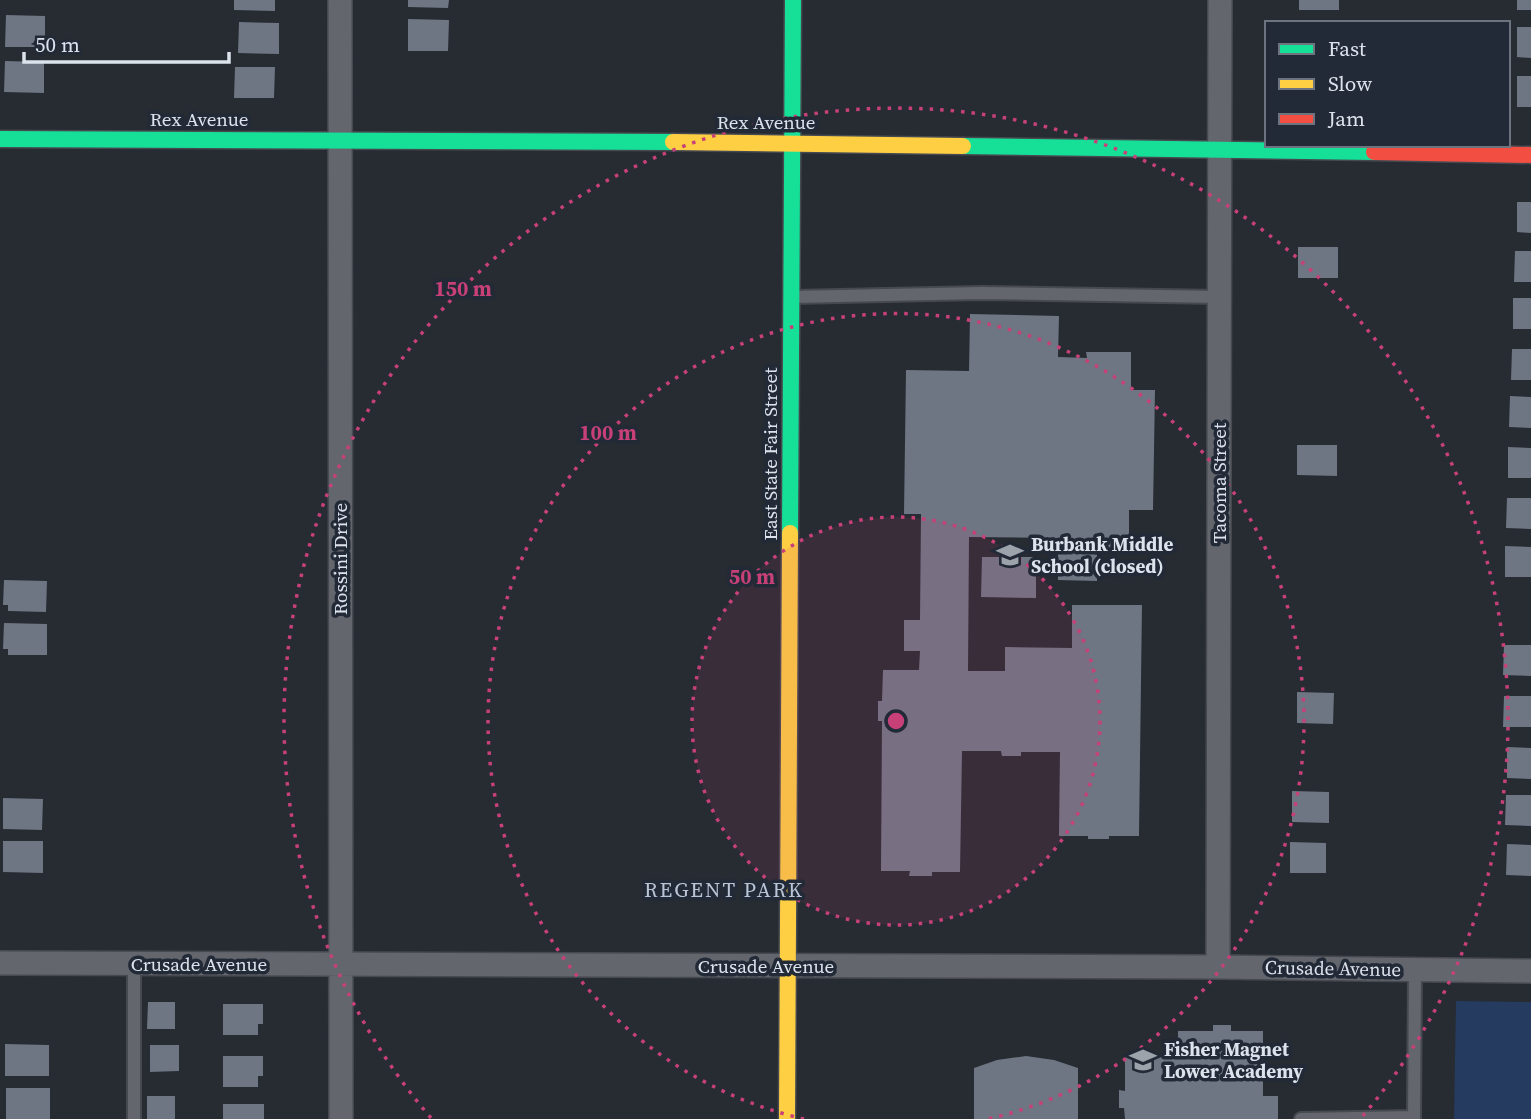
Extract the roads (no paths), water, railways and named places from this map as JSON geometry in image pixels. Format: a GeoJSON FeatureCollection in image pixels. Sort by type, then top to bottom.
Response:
{"type":"FeatureCollection","features":[{"type":"Feature","properties":{"kind":"street","name":"Rossini Drive"},"geometry":{"type":"LineString","coordinates":[[340,0],[341,1119]]}},
{"type":"Feature","properties":{"kind":"street","name":"East State Fair Street"},"geometry":{"type":"LineString","coordinates":[[787,1119],[793,0]]}},
{"type":"Feature","properties":{"kind":"street","name":"Tacoma Street"},"geometry":{"type":"LineString","coordinates":[[1218,967],[1220,0]]}},
{"type":"Feature","properties":{"kind":"street","name":"Rex Avenue"},"geometry":{"type":"LineString","coordinates":[[0,139],[793,143],[1531,155]]}},
{"type":"Feature","properties":{"kind":"street","name":"Crusade Avenue"},"geometry":{"type":"LineString","coordinates":[[0,963],[1218,967],[1531,971]]}},
{"type":"Feature","properties":{"kind":"lane"},"geometry":{"type":"LineString","coordinates":[[792,297],[981,293],[1219,297]]}},
{"type":"Feature","properties":{"kind":"lane"},"geometry":{"type":"LineString","coordinates":[[134,964],[134,1119]]}},
{"type":"Feature","properties":{"kind":"lane"},"geometry":{"type":"LineString","coordinates":[[1301,1119],[1414,1118],[1415,969]]}},
{"type":"Feature","properties":{"kind":"place","name":"Burbank Middle School (closed)"},"geometry":{"type":"Point","coordinates":[1010,555]}},
{"type":"Feature","properties":{"kind":"place","name":"Fisher Magnet Lower Academy"},"geometry":{"type":"Point","coordinates":[1143,1060]}},
{"type":"Feature","properties":{"kind":"district","name":"REGENT PARK"},"geometry":{"type":"Point","coordinates":[724,890]}}]}
